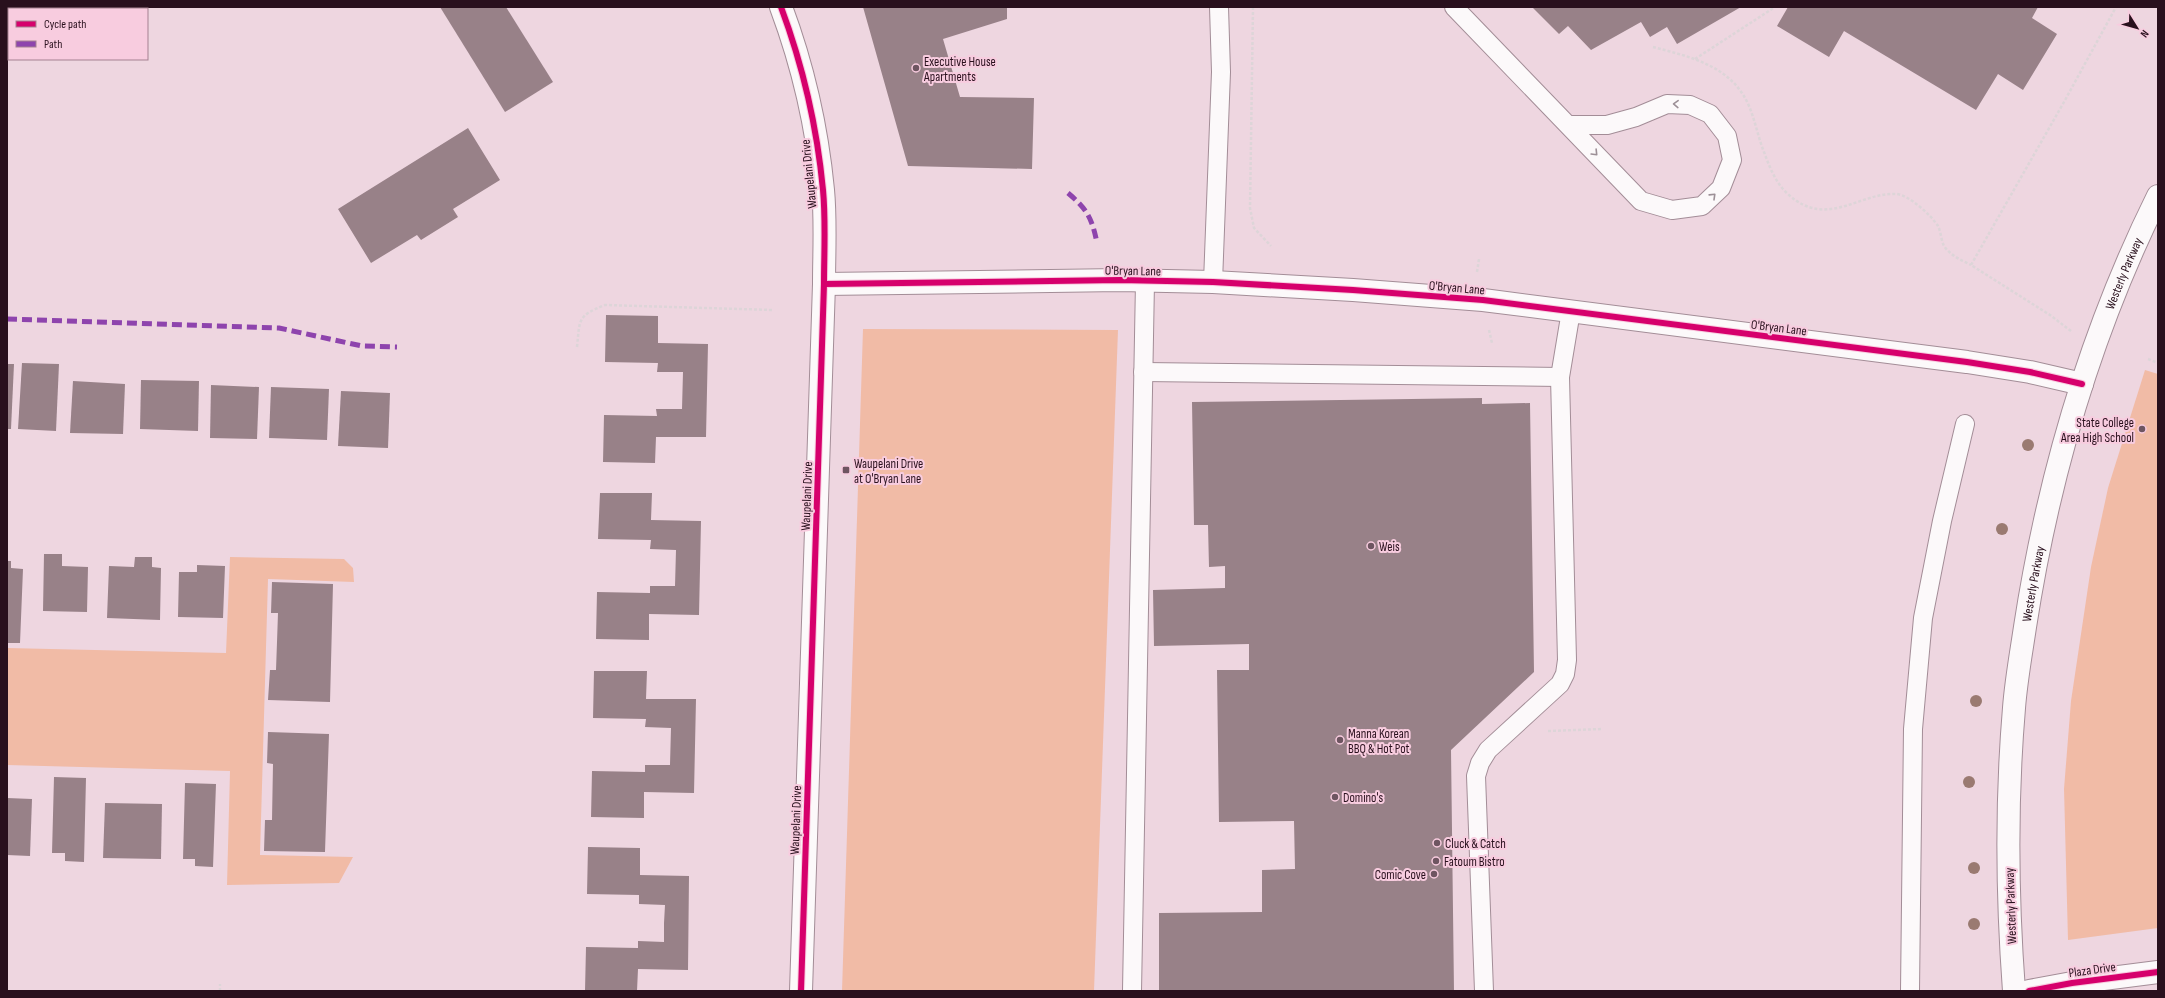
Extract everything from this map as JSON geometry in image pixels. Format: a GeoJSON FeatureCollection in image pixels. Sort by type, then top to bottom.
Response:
{"type":"FeatureCollection","features":[{"type":"Feature","properties":{"kind":"street","name":"Waupelani Drive"},"geometry":{"type":"LineString","coordinates":[[781,7],[801,64],[815,127],[823,191],[824,284],[801,991]]}},
{"type":"Feature","properties":{"kind":"street","name":"Westerly Parkway"},"geometry":{"type":"LineString","coordinates":[[2014,991],[2010,932],[2008,842],[2010,758],[2014,705],[2028,606],[2042,532],[2082,384],[2121,276],[2158,196]]}},
{"type":"Feature","properties":{"kind":"street","name":"O'Bryan Lane"},"geometry":{"type":"LineString","coordinates":[[824,284],[1120,280],[1145,282],[1213,282],[1353,290],[1482,300],[1967,362],[2030,372],[2082,384]]}},
{"type":"Feature","properties":{"kind":"street","name":"Plaza Drive"},"geometry":{"type":"LineString","coordinates":[[2029,991],[2072,983],[2158,972]]}},
{"type":"Feature","properties":{"kind":"lane"},"geometry":{"type":"LineString","coordinates":[[1213,282],[1221,72],[1219,7]]}},
{"type":"Feature","properties":{"kind":"lane"},"geometry":{"type":"LineString","coordinates":[[1454,7],[1641,201],[1672,210],[1702,206],[1721,188],[1732,160],[1727,136],[1710,114],[1690,105],[1667,104],[1636,117],[1607,125],[1568,125]]}},
{"type":"Feature","properties":{"kind":"lane"},"geometry":{"type":"LineString","coordinates":[[1132,991],[1145,282]]}},
{"type":"Feature","properties":{"kind":"lane"},"geometry":{"type":"LineString","coordinates":[[1484,991],[1476,776],[1480,762],[1488,750],[1560,684],[1566,667],[1560,376],[1571,311]]}},
{"type":"Feature","properties":{"kind":"lane"},"geometry":{"type":"LineString","coordinates":[[1143,372],[1560,376]]}},
{"type":"Feature","properties":{"kind":"lane"},"geometry":{"type":"LineString","coordinates":[[1910,991],[1913,729],[1923,618],[1942,521],[1966,424]]}},
{"type":"Feature","properties":{"kind":"path"},"geometry":{"type":"LineString","coordinates":[[1253,7],[1250,208],[1254,228],[1271,246]]}},
{"type":"Feature","properties":{"kind":"path"},"geometry":{"type":"LineString","coordinates":[[1695,58],[1775,7]]}},
{"type":"Feature","properties":{"kind":"path"},"geometry":{"type":"LineString","coordinates":[[1971,264],[2064,102],[2116,7]]}},
{"type":"Feature","properties":{"kind":"path"},"geometry":{"type":"LineString","coordinates":[[1653,47],[1706,62],[1738,85],[1749,106],[1770,169],[1779,184],[1790,196],[1807,206],[1818,209],[1837,209],[1879,196],[1897,193],[1927,213],[1938,227],[1944,246],[1955,257],[1971,264],[2050,315],[2071,331]]}},
{"type":"Feature","properties":{"kind":"path"},"geometry":{"type":"LineString","coordinates":[[1477,277],[1478,259]]}},
{"type":"Feature","properties":{"kind":"path"},"geometry":{"type":"LineString","coordinates":[[577,347],[580,321],[587,312],[605,305],[772,310]]}},
{"type":"Feature","properties":{"kind":"path"},"geometry":{"type":"LineString","coordinates":[[1489,328],[1492,343]]}},
{"type":"Feature","properties":{"kind":"path"},"geometry":{"type":"LineString","coordinates":[[2148,359],[2158,363]]}},
{"type":"Feature","properties":{"kind":"path"},"geometry":{"type":"LineString","coordinates":[[220,984],[220,991]]}},
{"type":"Feature","properties":{"kind":"shaded area"},"geometry":{"type":"Polygon","coordinates":[[[863,329],[1118,330],[1094,991],[842,991],[863,329]]]}},
{"type":"Feature","properties":{"kind":"shaded area"},"geometry":{"type":"Polygon","coordinates":[[[2145,370],[2158,374],[2158,928],[2068,940],[2064,789],[2071,701],[2091,567],[2108,488],[2145,370]]]}},
{"type":"Feature","properties":{"kind":"shaded area"},"geometry":{"type":"Polygon","coordinates":[[[230,557],[344,559],[353,568],[354,582],[268,579],[260,855],[353,857],[339,883],[227,885],[230,771],[7,765],[7,648],[226,653],[230,557]]]}},
{"type":"Feature","properties":{"kind":"building"},"geometry":{"type":"Polygon","coordinates":[[[440,7],[506,7],[553,82],[505,112],[440,7]]]}},
{"type":"Feature","properties":{"kind":"building","name":"Executive House Apartments"},"geometry":{"type":"Polygon","coordinates":[[[863,7],[1007,7],[1007,19],[943,39],[960,97],[1034,98],[1032,169],[908,166],[863,7]]]}},
{"type":"Feature","properties":{"kind":"building"},"geometry":{"type":"Polygon","coordinates":[[[1532,7],[1741,7],[1677,44],[1667,27],[1650,37],[1641,22],[1591,50],[1568,26],[1559,34],[1532,7]]]}},
{"type":"Feature","properties":{"kind":"building"},"geometry":{"type":"Polygon","coordinates":[[[1788,7],[2038,7],[2032,18],[2057,34],[2023,90],[1998,74],[1976,110],[1844,31],[1829,57],[1777,26],[1788,7]]]}},
{"type":"Feature","properties":{"kind":"building"},"geometry":{"type":"Polygon","coordinates":[[[468,128],[500,180],[453,209],[458,217],[421,240],[417,235],[371,263],[338,209],[468,128]]]}},
{"type":"Feature","properties":{"kind":"building"},"geometry":{"type":"Polygon","coordinates":[[[606,315],[658,316],[658,343],[708,344],[706,437],[656,437],[655,463],[603,462],[604,415],[657,416],[656,409],[682,409],[683,372],[657,372],[658,363],[605,362],[606,315]]]}},
{"type":"Feature","properties":{"kind":"building"},"geometry":{"type":"Polygon","coordinates":[[[22,363],[59,364],[56,431],[18,429],[22,363]]]}},
{"type":"Feature","properties":{"kind":"building"},"geometry":{"type":"Polygon","coordinates":[[[7,364],[14,364],[11,429],[7,429],[7,364]]]}},
{"type":"Feature","properties":{"kind":"building"},"geometry":{"type":"Polygon","coordinates":[[[141,380],[199,381],[198,431],[140,429],[141,380]]]}},
{"type":"Feature","properties":{"kind":"building"},"geometry":{"type":"Polygon","coordinates":[[[73,381],[125,384],[123,434],[70,433],[73,381]]]}},
{"type":"Feature","properties":{"kind":"building"},"geometry":{"type":"Polygon","coordinates":[[[211,385],[259,387],[257,439],[210,438],[211,385]]]}},
{"type":"Feature","properties":{"kind":"building"},"geometry":{"type":"Polygon","coordinates":[[[271,387],[329,389],[327,440],[269,438],[271,387]]]}},
{"type":"Feature","properties":{"kind":"building"},"geometry":{"type":"Polygon","coordinates":[[[341,391],[390,393],[388,448],[338,446],[341,391]]]}},
{"type":"Feature","properties":{"kind":"building","name":"Weis"},"geometry":{"type":"Polygon","coordinates":[[[1482,398],[1482,404],[1530,403],[1534,672],[1451,750],[1454,991],[1159,991],[1159,913],[1262,912],[1262,870],[1295,869],[1294,821],[1219,822],[1217,670],[1249,670],[1249,644],[1154,646],[1153,590],[1225,588],[1225,566],[1209,567],[1208,525],[1194,525],[1192,402],[1482,398]]]}},
{"type":"Feature","properties":{"kind":"building"},"geometry":{"type":"Polygon","coordinates":[[[600,493],[652,493],[651,520],[701,521],[699,615],[649,614],[649,640],[596,639],[597,592],[650,593],[650,586],[675,586],[676,550],[650,549],[651,540],[598,539],[600,493]]]}},
{"type":"Feature","properties":{"kind":"building"},"geometry":{"type":"Polygon","coordinates":[[[44,554],[62,554],[62,566],[88,567],[87,612],[43,611],[44,554]]]}},
{"type":"Feature","properties":{"kind":"building"},"geometry":{"type":"Polygon","coordinates":[[[135,557],[152,557],[152,567],[161,568],[160,620],[107,618],[109,566],[134,567],[135,557]]]}},
{"type":"Feature","properties":{"kind":"building"},"geometry":{"type":"Polygon","coordinates":[[[7,561],[11,561],[11,568],[23,569],[20,643],[7,643],[7,561]]]}},
{"type":"Feature","properties":{"kind":"building"},"geometry":{"type":"Polygon","coordinates":[[[197,565],[225,566],[223,618],[178,617],[179,572],[197,572],[197,565]]]}},
{"type":"Feature","properties":{"kind":"building"},"geometry":{"type":"Polygon","coordinates":[[[272,582],[333,584],[330,702],[268,700],[270,670],[276,670],[278,613],[271,613],[272,582]]]}},
{"type":"Feature","properties":{"kind":"building"},"geometry":{"type":"Polygon","coordinates":[[[594,671],[647,671],[646,699],[696,699],[694,793],[644,792],[644,818],[591,817],[592,771],[645,772],[645,765],[670,765],[671,728],[645,727],[646,719],[593,718],[594,671]]]}},
{"type":"Feature","properties":{"kind":"building"},"geometry":{"type":"Polygon","coordinates":[[[268,732],[329,734],[325,852],[264,851],[265,820],[272,820],[273,764],[267,763],[268,732]]]}},
{"type":"Feature","properties":{"kind":"building"},"geometry":{"type":"Polygon","coordinates":[[[54,777],[86,778],[84,862],[65,861],[65,853],[52,853],[54,777]]]}},
{"type":"Feature","properties":{"kind":"building"},"geometry":{"type":"Polygon","coordinates":[[[185,783],[216,784],[213,867],[195,866],[195,859],[183,859],[185,783]]]}},
{"type":"Feature","properties":{"kind":"building"},"geometry":{"type":"Polygon","coordinates":[[[7,798],[32,799],[30,856],[7,855],[7,798]]]}},
{"type":"Feature","properties":{"kind":"building"},"geometry":{"type":"Polygon","coordinates":[[[105,803],[162,804],[161,859],[103,858],[105,803]]]}},
{"type":"Feature","properties":{"kind":"building"},"geometry":{"type":"Polygon","coordinates":[[[588,847],[640,848],[640,875],[689,876],[688,970],[638,969],[637,991],[585,991],[586,947],[638,948],[638,941],[664,942],[665,905],[639,904],[639,895],[587,894],[588,847]]]}},
{"type":"Feature","properties":{"kind":"marked path"},"geometry":{"type":"LineString","coordinates":[[1068,193],[1080,204],[1091,220],[1097,243]]}},
{"type":"Feature","properties":{"kind":"marked path"},"geometry":{"type":"LineString","coordinates":[[7,319],[279,328],[362,346],[397,347]]}},
{"type":"Feature","properties":{"kind":"cycle path"},"geometry":{"type":"LineString","coordinates":[[781,7],[796,52],[813,120],[823,190],[825,237],[801,991]]}},
{"type":"Feature","properties":{"kind":"cycle path"},"geometry":{"type":"LineString","coordinates":[[824,284],[1120,280],[1213,282],[1353,290],[1483,300],[1967,362],[2030,372],[2082,384]]}},
{"type":"Feature","properties":{"kind":"cycle path"},"geometry":{"type":"LineString","coordinates":[[2029,991],[2072,983],[2158,972]]}},
{"type":"Feature","properties":{"kind":"place","name":"Executive House Apartments"},"geometry":{"type":"Point","coordinates":[916,68]}},
{"type":"Feature","properties":{"kind":"place","name":"State College Area High School"},"geometry":{"type":"Point","coordinates":[2142,429]}},
{"type":"Feature","properties":{"kind":"place","name":"Waupelani Drive at O'Bryan Lane"},"geometry":{"type":"Point","coordinates":[846,470]}},
{"type":"Feature","properties":{"kind":"place","name":"Weis"},"geometry":{"type":"Point","coordinates":[1371,546]}},
{"type":"Feature","properties":{"kind":"place","name":"Manna Korean BBQ & Hot Pot"},"geometry":{"type":"Point","coordinates":[1340,740]}},
{"type":"Feature","properties":{"kind":"place","name":"Domino's"},"geometry":{"type":"Point","coordinates":[1335,797]}},
{"type":"Feature","properties":{"kind":"place","name":"Cluck & Catch"},"geometry":{"type":"Point","coordinates":[1437,843]}},
{"type":"Feature","properties":{"kind":"place","name":"Fatoum Bistro"},"geometry":{"type":"Point","coordinates":[1436,861]}},
{"type":"Feature","properties":{"kind":"place","name":"Comic Cove"},"geometry":{"type":"Point","coordinates":[1434,874]}}]}
